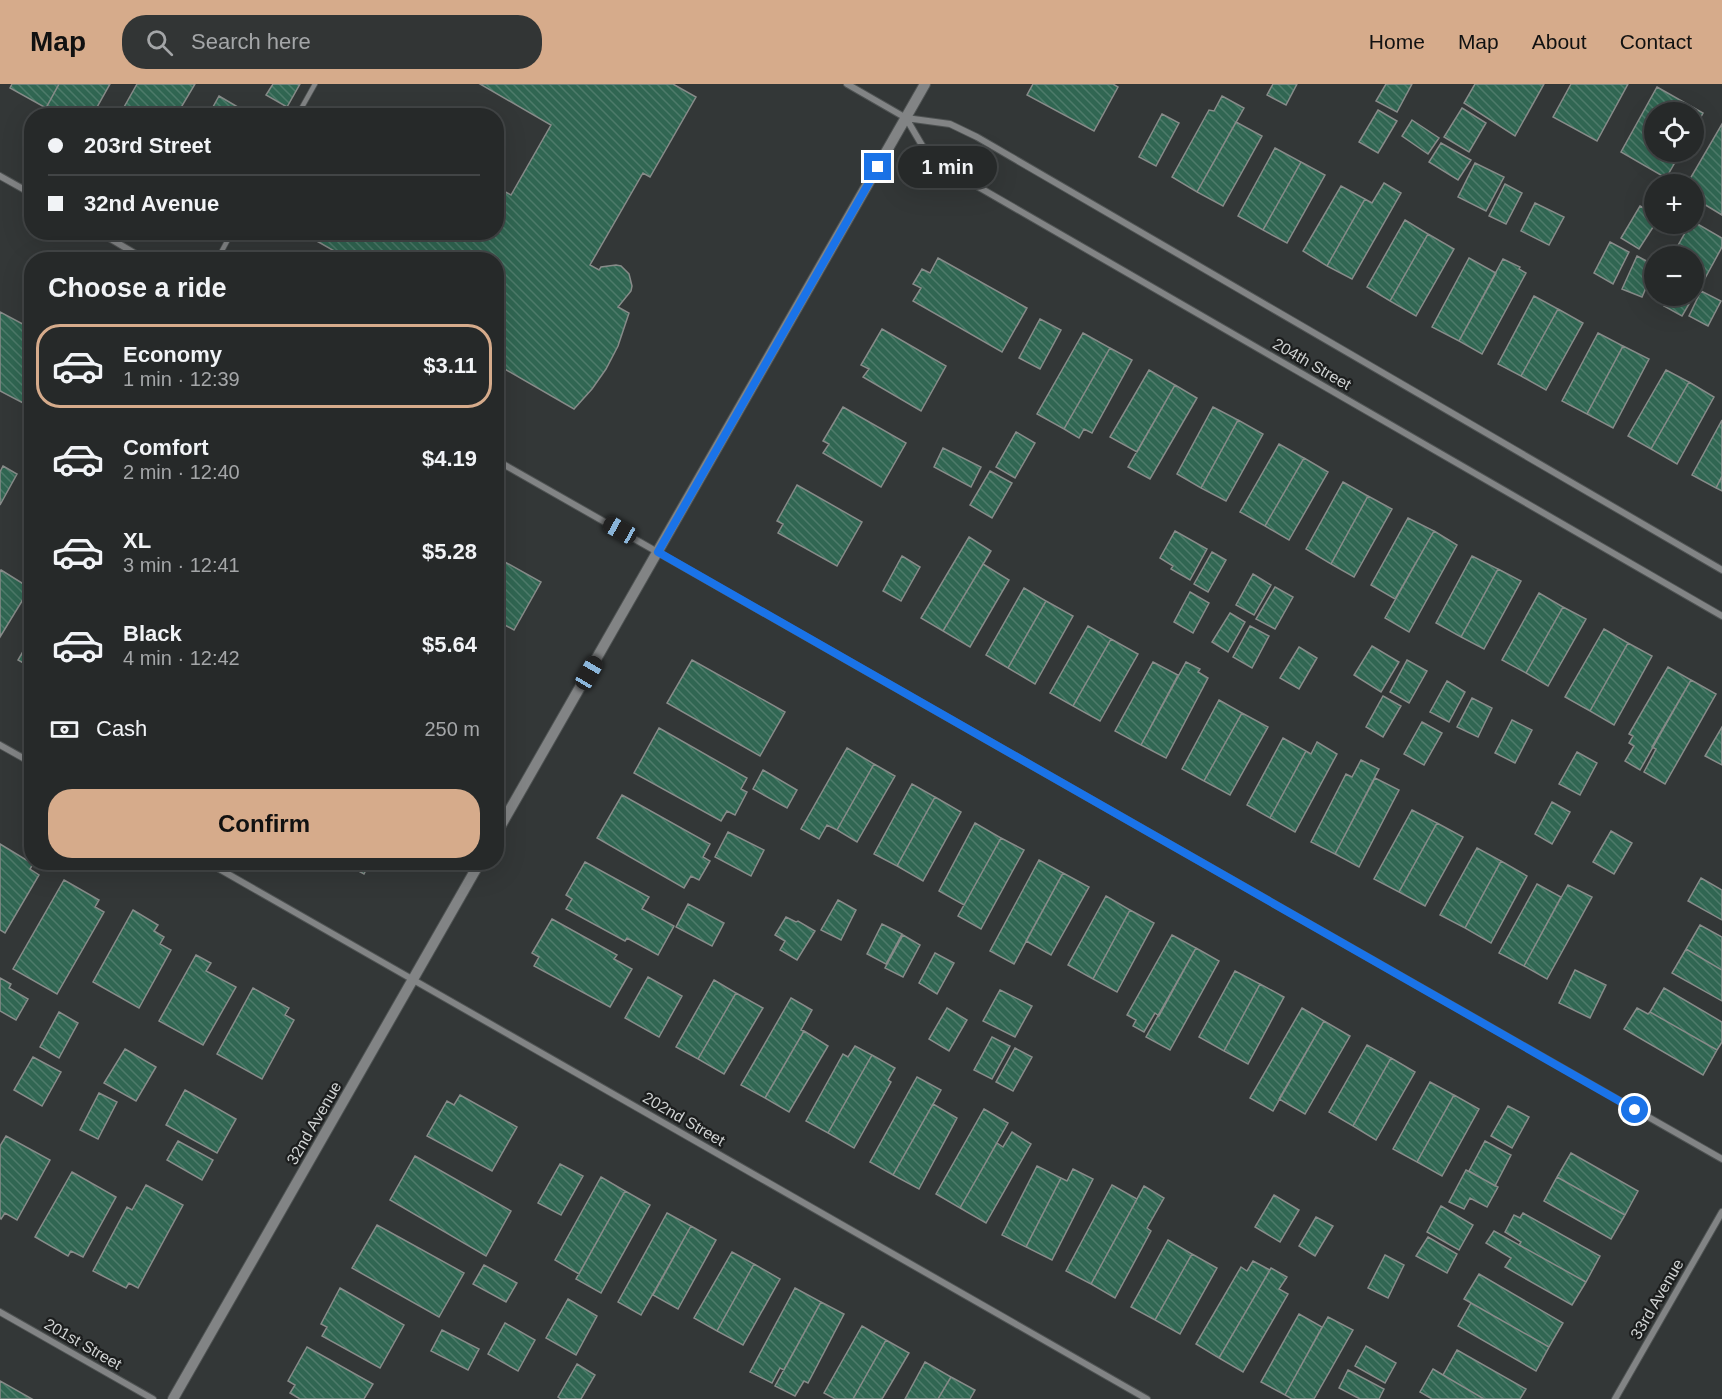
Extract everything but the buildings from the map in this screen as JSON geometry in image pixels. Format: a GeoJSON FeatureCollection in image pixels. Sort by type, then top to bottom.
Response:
{"type":"FeatureCollection","features":[{"type":"Feature","properties":{"kind":"street","name":"204th Street"},"geometry":{"type":"LineString","coordinates":[[847,84],[906,118],[950,124],[977,137],[1722,570]]}},
{"type":"Feature","properties":{"kind":"street"},"geometry":{"type":"LineString","coordinates":[[504,820],[925,84]]}},
{"type":"Feature","properties":{"kind":"street","name":"204th Street"},"geometry":{"type":"LineString","coordinates":[[906,118],[930,159],[1722,616]]}},
{"type":"Feature","properties":{"kind":"street"},"geometry":{"type":"LineString","coordinates":[[0,176],[24,190]]}},
{"type":"Feature","properties":{"kind":"street"},"geometry":{"type":"LineString","coordinates":[[112,240],[133,252]]}},
{"type":"Feature","properties":{"kind":"street"},"geometry":{"type":"LineString","coordinates":[[504,465],[1722,1159]]}},
{"type":"Feature","properties":{"kind":"street"},"geometry":{"type":"LineString","coordinates":[[0,745],[24,758]]}},
{"type":"Feature","properties":{"kind":"street","name":"202nd Street"},"geometry":{"type":"LineString","coordinates":[[221,870],[1147,1399]]}},
{"type":"Feature","properties":{"kind":"street","name":"32nd Avenue"},"geometry":{"type":"LineString","coordinates":[[173,1399],[475,870]]}},
{"type":"Feature","properties":{"kind":"street","name":"33rd Avenue"},"geometry":{"type":"LineString","coordinates":[[1615,1399],[1722,1212]]}},
{"type":"Feature","properties":{"kind":"street","name":"201st Street"},"geometry":{"type":"LineString","coordinates":[[0,1312],[153,1399]]}},
{"type":"Feature","properties":{"kind":"lane"},"geometry":{"type":"LineString","coordinates":[[302,108],[315,84]]}},
{"type":"Feature","properties":{"kind":"route"},"geometry":{"type":"LineString","coordinates":[[878,167],[658,552],[1635,1110]]}}]}
